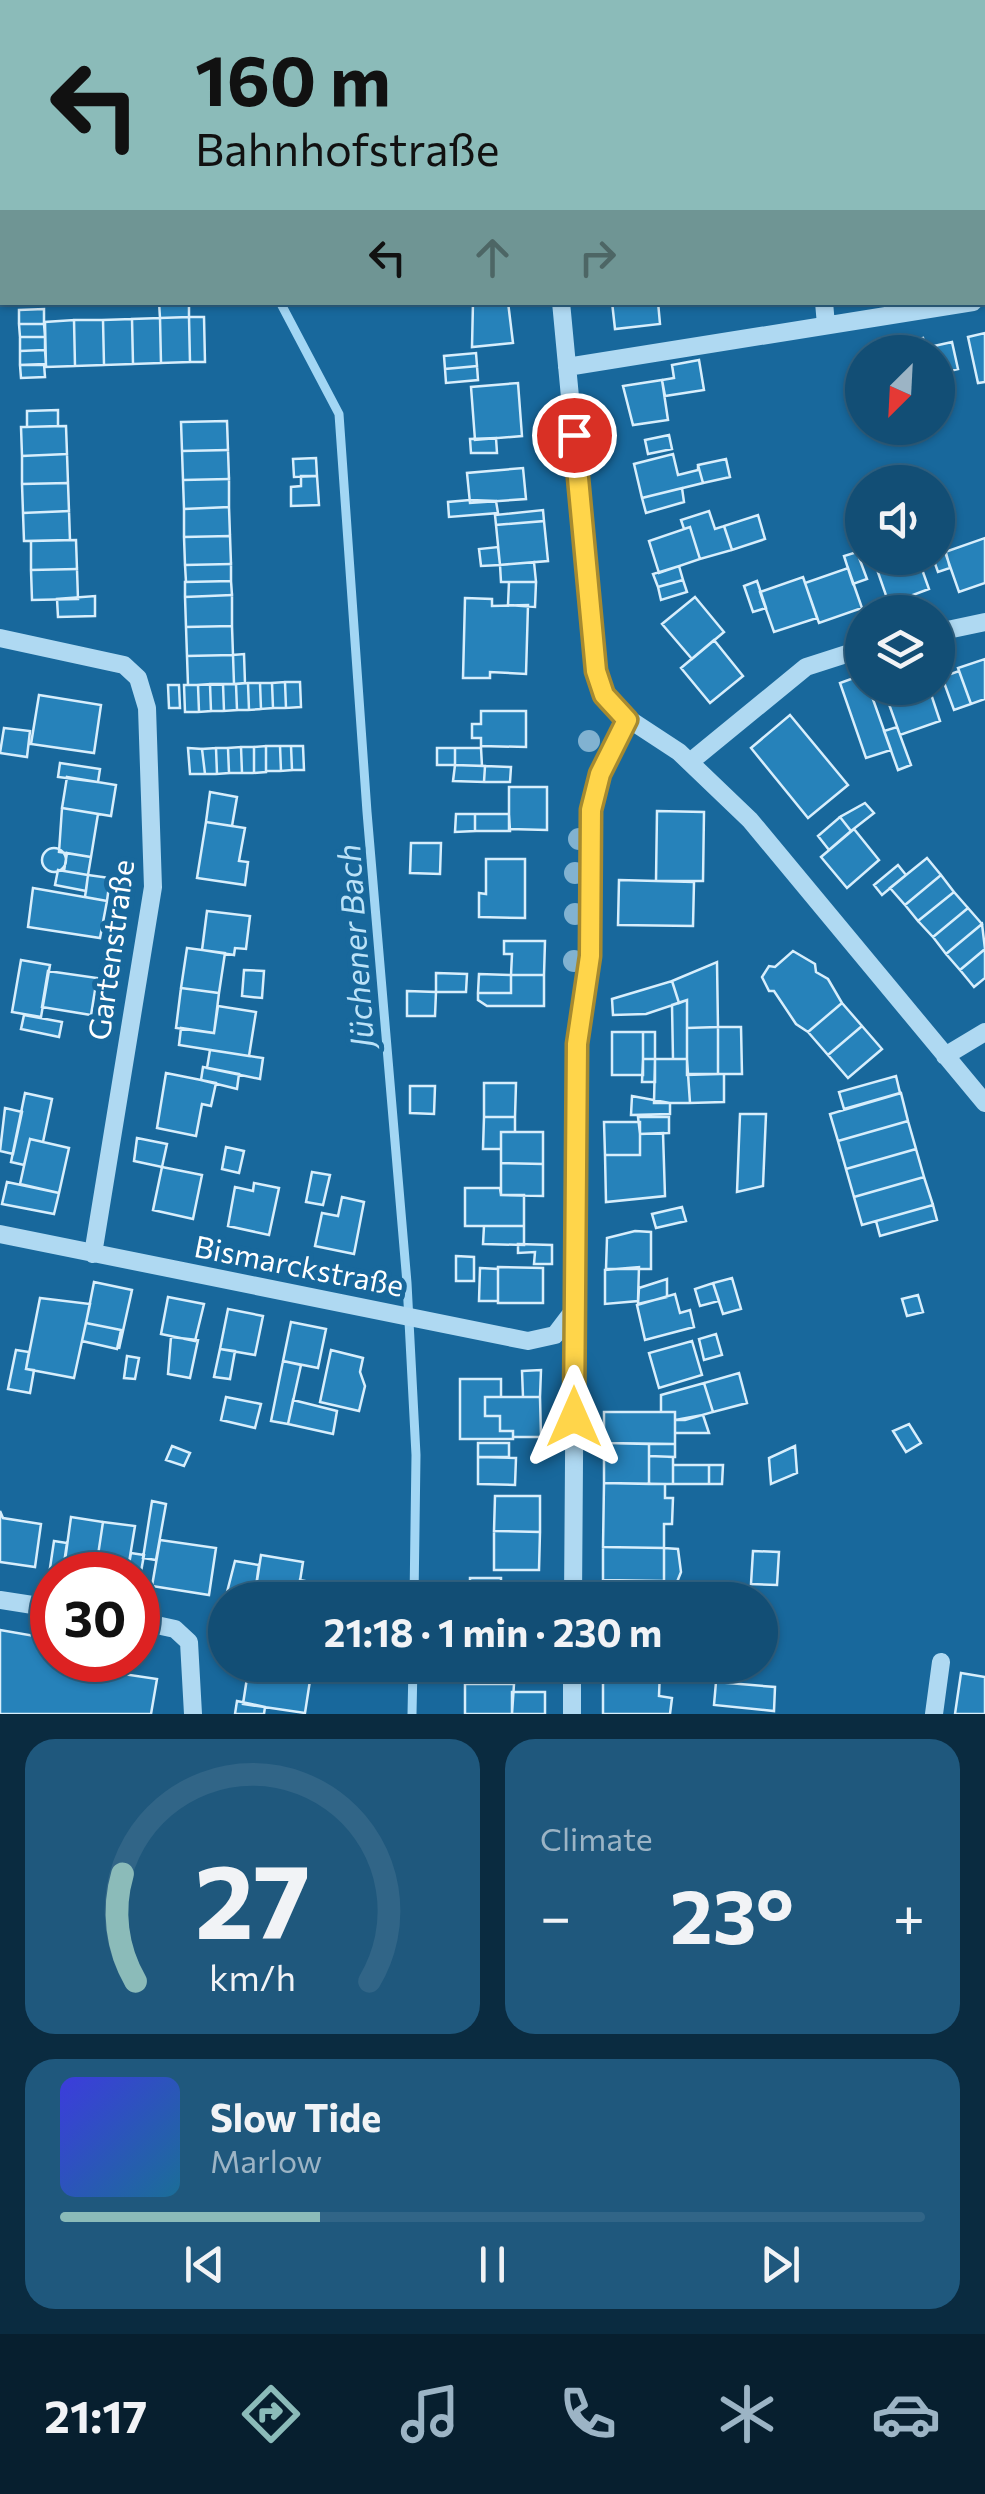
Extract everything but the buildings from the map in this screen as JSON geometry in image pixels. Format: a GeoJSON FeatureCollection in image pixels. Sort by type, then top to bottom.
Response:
{"type":"FeatureCollection","features":[{"type":"Feature","properties":{"kind":"street"},"geometry":{"type":"LineString","coordinates":[[562,305],[596,671],[604,695],[627,720],[690,762],[750,820],[985,1103]]}},
{"type":"Feature","properties":{"kind":"street"},"geometry":{"type":"LineString","coordinates":[[824,305],[826,325]]}},
{"type":"Feature","properties":{"kind":"street"},"geometry":{"type":"LineString","coordinates":[[568,366],[954,305]]}},
{"type":"Feature","properties":{"kind":"street"},"geometry":{"type":"LineString","coordinates":[[955,628],[985,622]]}},
{"type":"Feature","properties":{"kind":"street","name":"Gartenstraße"},"geometry":{"type":"LineString","coordinates":[[0,638],[124,666],[138,678],[147,708],[152,887],[92,1254]]}},
{"type":"Feature","properties":{"kind":"street"},"geometry":{"type":"LineString","coordinates":[[690,762],[806,667],[845,654]]}},
{"type":"Feature","properties":{"kind":"street"},"geometry":{"type":"LineString","coordinates":[[573,1582],[577,1044],[590,956],[591,810],[600,774],[627,720]]}},
{"type":"Feature","properties":{"kind":"street"},"geometry":{"type":"LineString","coordinates":[[945,1056],[985,1032]]}},
{"type":"Feature","properties":{"kind":"street","name":"Bismarckstraße"},"geometry":{"type":"LineString","coordinates":[[0,1234],[541,1341],[558,1333],[574,1309]]}},
{"type":"Feature","properties":{"kind":"street"},"geometry":{"type":"LineString","coordinates":[[0,1600],[30,1605]]}},
{"type":"Feature","properties":{"kind":"street"},"geometry":{"type":"LineString","coordinates":[[160,1626],[175,1630],[189,1642],[193,1714]]}},
{"type":"Feature","properties":{"kind":"street"},"geometry":{"type":"LineString","coordinates":[[934,1714],[941,1662]]}},
{"type":"Feature","properties":{"kind":"street"},"geometry":{"type":"LineString","coordinates":[[572,1682],[572,1714]]}},
{"type":"Feature","properties":{"kind":"waterway","name":"Jüchener Bach"},"geometry":{"type":"LineString","coordinates":[[282,305],[339,414],[367,812],[407,1283],[416,1455],[414,1582]]}},
{"type":"Feature","properties":{"kind":"waterway","name":"Jüchener Bach"},"geometry":{"type":"LineString","coordinates":[[412,1714],[413,1682]]}},
{"type":"Feature","properties":{"kind":"route"},"geometry":{"type":"LineString","coordinates":[[574,435],[597,678],[604,695],[627,720],[600,774],[591,810],[590,956],[577,1044],[574,1417]]}}]}
